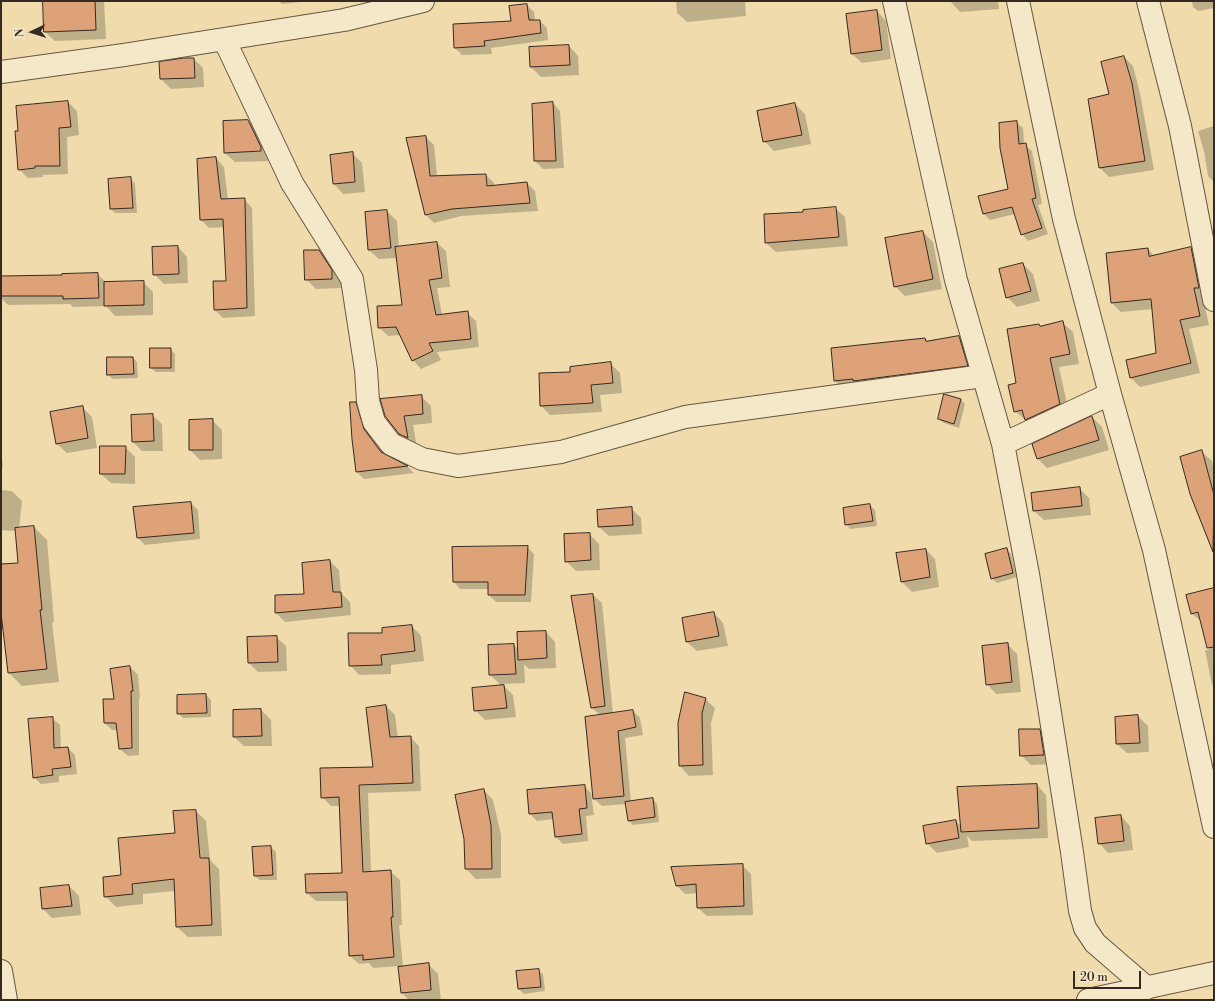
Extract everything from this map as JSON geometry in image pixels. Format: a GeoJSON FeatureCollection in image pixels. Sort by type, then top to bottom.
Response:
{"type":"FeatureCollection","features":[{"type":"Feature","properties":{"kind":"street"},"geometry":{"type":"LineString","coordinates":[[1,72],[344,20],[423,1]]}},
{"type":"Feature","properties":{"kind":"street"},"geometry":{"type":"LineString","coordinates":[[894,1],[956,280],[1002,444],[1028,574],[1080,911],[1085,928],[1095,943],[1146,988]]}},
{"type":"Feature","properties":{"kind":"street"},"geometry":{"type":"LineString","coordinates":[[1018,1],[1064,219],[1110,394],[1154,550],[1214,828]]}},
{"type":"Feature","properties":{"kind":"street"},"geometry":{"type":"LineString","coordinates":[[1148,1],[1180,126],[1214,300]]}},
{"type":"Feature","properties":{"kind":"street"},"geometry":{"type":"LineString","coordinates":[[224,39],[292,183],[352,279],[366,370],[368,401],[374,422],[391,444],[422,459],[458,466],[561,452],[685,417],[983,376]]}},
{"type":"Feature","properties":{"kind":"street"},"geometry":{"type":"LineString","coordinates":[[1002,444],[1110,394]]}},
{"type":"Feature","properties":{"kind":"street"},"geometry":{"type":"LineString","coordinates":[[1,971],[6,1000]]}},
{"type":"Feature","properties":{"kind":"street"},"geometry":{"type":"LineString","coordinates":[[1088,1000],[1214,973]]}},
{"type":"Feature","properties":{"kind":"building"},"geometry":{"type":"Polygon","coordinates":[[[43,1],[95,1],[96,30],[44,32],[43,1]]]}},
{"type":"Feature","properties":{"kind":"building"},"geometry":{"type":"Polygon","coordinates":[[[527,4],[529,20],[540,20],[541,33],[484,41],[485,46],[454,48],[453,24],[511,21],[509,6],[527,4]]]}},
{"type":"Feature","properties":{"kind":"building"},"geometry":{"type":"Polygon","coordinates":[[[877,10],[882,50],[851,54],[846,14],[877,10]]]}},
{"type":"Feature","properties":{"kind":"building"},"geometry":{"type":"Polygon","coordinates":[[[569,45],[570,65],[530,67],[529,47],[569,45]]]}},
{"type":"Feature","properties":{"kind":"building"},"geometry":{"type":"Polygon","coordinates":[[[1124,56],[1132,83],[1145,161],[1099,168],[1088,99],[1109,94],[1101,62],[1124,56]]]}},
{"type":"Feature","properties":{"kind":"building"},"geometry":{"type":"Polygon","coordinates":[[[194,58],[195,78],[160,79],[159,62],[194,58]]]}},
{"type":"Feature","properties":{"kind":"building"},"geometry":{"type":"Polygon","coordinates":[[[68,101],[71,127],[59,128],[60,166],[35,166],[35,168],[18,170],[15,131],[18,131],[16,106],[68,101]]]}},
{"type":"Feature","properties":{"kind":"building"},"geometry":{"type":"Polygon","coordinates":[[[553,102],[556,161],[534,161],[532,104],[553,102]]]}},
{"type":"Feature","properties":{"kind":"building"},"geometry":{"type":"Polygon","coordinates":[[[795,103],[802,135],[763,142],[757,111],[795,103]]]}},
{"type":"Feature","properties":{"kind":"building"},"geometry":{"type":"Polygon","coordinates":[[[248,120],[261,147],[261,151],[224,153],[223,121],[248,120]]]}},
{"type":"Feature","properties":{"kind":"building"},"geometry":{"type":"Polygon","coordinates":[[[1017,121],[1019,144],[1026,143],[1036,198],[1032,199],[1042,228],[1021,235],[1012,207],[983,214],[978,196],[1008,189],[1000,148],[999,123],[1017,121]]]}},
{"type":"Feature","properties":{"kind":"building"},"geometry":{"type":"Polygon","coordinates":[[[426,136],[430,176],[486,174],[487,186],[527,182],[530,203],[452,209],[425,215],[406,138],[426,136]]]}},
{"type":"Feature","properties":{"kind":"building"},"geometry":{"type":"Polygon","coordinates":[[[353,152],[355,182],[333,184],[330,155],[353,152]]]}},
{"type":"Feature","properties":{"kind":"building"},"geometry":{"type":"Polygon","coordinates":[[[216,157],[221,199],[245,198],[247,308],[214,310],[213,281],[226,281],[223,219],[200,220],[197,159],[216,157]]]}},
{"type":"Feature","properties":{"kind":"building"},"geometry":{"type":"Polygon","coordinates":[[[131,177],[133,208],[110,209],[108,179],[131,177]]]}},
{"type":"Feature","properties":{"kind":"building"},"geometry":{"type":"Polygon","coordinates":[[[836,207],[839,237],[765,243],[764,214],[803,212],[803,210],[836,207]]]}},
{"type":"Feature","properties":{"kind":"building"},"geometry":{"type":"Polygon","coordinates":[[[387,210],[391,248],[368,250],[365,212],[387,210]]]}},
{"type":"Feature","properties":{"kind":"building"},"geometry":{"type":"Polygon","coordinates":[[[923,231],[933,279],[894,287],[885,238],[923,231]]]}},
{"type":"Feature","properties":{"kind":"building"},"geometry":{"type":"Polygon","coordinates":[[[437,242],[442,278],[429,280],[436,315],[468,311],[471,339],[429,343],[433,351],[412,361],[396,327],[378,328],[377,306],[402,305],[395,247],[437,242]]]}},
{"type":"Feature","properties":{"kind":"building"},"geometry":{"type":"Polygon","coordinates":[[[178,246],[179,274],[153,275],[152,247],[178,246]]]}},
{"type":"Feature","properties":{"kind":"building"},"geometry":{"type":"Polygon","coordinates":[[[1191,247],[1199,288],[1194,288],[1200,316],[1180,320],[1191,363],[1130,378],[1126,360],[1156,353],[1151,299],[1111,303],[1106,253],[1148,248],[1149,256],[1191,247]]]}},
{"type":"Feature","properties":{"kind":"building"},"geometry":{"type":"Polygon","coordinates":[[[304,250],[319,250],[332,270],[332,279],[305,280],[304,250]]]}},
{"type":"Feature","properties":{"kind":"building"},"geometry":{"type":"Polygon","coordinates":[[[1023,263],[1031,291],[1006,298],[999,269],[1023,263]]]}},
{"type":"Feature","properties":{"kind":"building"},"geometry":{"type":"Polygon","coordinates":[[[98,273],[99,298],[63,299],[63,296],[1,296],[1,276],[98,273]]]}},
{"type":"Feature","properties":{"kind":"building"},"geometry":{"type":"Polygon","coordinates":[[[144,281],[144,305],[104,306],[104,282],[144,281]]]}},
{"type":"Feature","properties":{"kind":"building"},"geometry":{"type":"Polygon","coordinates":[[[1063,321],[1070,354],[1050,358],[1060,404],[1025,420],[1022,410],[1014,412],[1008,385],[1016,383],[1007,329],[1039,324],[1040,326],[1063,321]]]}},
{"type":"Feature","properties":{"kind":"building"},"geometry":{"type":"Polygon","coordinates":[[[959,336],[968,366],[853,381],[853,379],[834,381],[831,348],[925,338],[926,341],[959,336]]]}},
{"type":"Feature","properties":{"kind":"building"},"geometry":{"type":"Polygon","coordinates":[[[150,348],[171,348],[171,368],[150,368],[150,348]]]}},
{"type":"Feature","properties":{"kind":"building"},"geometry":{"type":"Polygon","coordinates":[[[107,357],[133,357],[134,374],[107,375],[107,357]]]}},
{"type":"Feature","properties":{"kind":"building"},"geometry":{"type":"Polygon","coordinates":[[[611,362],[613,383],[591,385],[593,403],[540,406],[539,373],[570,372],[570,367],[611,362]]]}},
{"type":"Feature","properties":{"kind":"building"},"geometry":{"type":"Polygon","coordinates":[[[944,394],[961,399],[954,424],[938,419],[944,394]]]}},
{"type":"Feature","properties":{"kind":"building"},"geometry":{"type":"Polygon","coordinates":[[[422,395],[423,414],[404,416],[408,438],[399,434],[385,416],[380,399],[422,395]]]}},
{"type":"Feature","properties":{"kind":"building"},"geometry":{"type":"Polygon","coordinates":[[[350,402],[356,402],[364,429],[381,452],[408,466],[356,472],[350,402]]]}},
{"type":"Feature","properties":{"kind":"building"},"geometry":{"type":"Polygon","coordinates":[[[83,406],[88,438],[56,444],[50,412],[83,406]]]}},
{"type":"Feature","properties":{"kind":"building"},"geometry":{"type":"Polygon","coordinates":[[[153,414],[154,441],[132,442],[131,415],[153,414]]]}},
{"type":"Feature","properties":{"kind":"building"},"geometry":{"type":"Polygon","coordinates":[[[1092,416],[1099,440],[1037,459],[1032,444],[1092,416]]]}},
{"type":"Feature","properties":{"kind":"building"},"geometry":{"type":"Polygon","coordinates":[[[213,419],[213,450],[189,450],[189,420],[213,419]]]}},
{"type":"Feature","properties":{"kind":"building"},"geometry":{"type":"Polygon","coordinates":[[[100,446],[126,446],[125,474],[100,474],[100,446]]]}},
{"type":"Feature","properties":{"kind":"building"},"geometry":{"type":"Polygon","coordinates":[[[1202,450],[1214,495],[1213,552],[1190,494],[1180,457],[1202,450]]]}},
{"type":"Feature","properties":{"kind":"building"},"geometry":{"type":"Polygon","coordinates":[[[1080,487],[1082,506],[1033,511],[1031,493],[1080,487]]]}},
{"type":"Feature","properties":{"kind":"building"},"geometry":{"type":"Polygon","coordinates":[[[191,502],[194,533],[137,538],[133,507],[191,502]]]}},
{"type":"Feature","properties":{"kind":"building"},"geometry":{"type":"Polygon","coordinates":[[[870,504],[873,521],[845,525],[843,508],[870,504]]]}},
{"type":"Feature","properties":{"kind":"building"},"geometry":{"type":"Polygon","coordinates":[[[632,507],[633,525],[598,527],[597,510],[632,507]]]}},
{"type":"Feature","properties":{"kind":"building"},"geometry":{"type":"Polygon","coordinates":[[[34,526],[42,610],[40,610],[47,669],[8,673],[1,613],[1,564],[18,563],[15,528],[34,526]]]}},
{"type":"Feature","properties":{"kind":"building"},"geometry":{"type":"Polygon","coordinates":[[[590,533],[591,560],[565,562],[564,534],[590,533]]]}},
{"type":"Feature","properties":{"kind":"building"},"geometry":{"type":"Polygon","coordinates":[[[528,546],[525,595],[488,595],[488,582],[453,582],[452,547],[528,546]]]}},
{"type":"Feature","properties":{"kind":"building"},"geometry":{"type":"Polygon","coordinates":[[[1007,548],[1013,573],[991,579],[985,554],[1007,548]]]}},
{"type":"Feature","properties":{"kind":"building"},"geometry":{"type":"Polygon","coordinates":[[[926,549],[930,577],[901,582],[896,553],[926,549]]]}},
{"type":"Feature","properties":{"kind":"building"},"geometry":{"type":"Polygon","coordinates":[[[330,560],[333,592],[341,592],[342,607],[275,613],[275,595],[304,594],[302,563],[330,560]]]}},
{"type":"Feature","properties":{"kind":"building"},"geometry":{"type":"Polygon","coordinates":[[[1214,588],[1214,647],[1207,648],[1198,612],[1191,614],[1186,595],[1214,588]]]}},
{"type":"Feature","properties":{"kind":"building"},"geometry":{"type":"Polygon","coordinates":[[[593,594],[605,706],[591,708],[571,596],[593,594]]]}},
{"type":"Feature","properties":{"kind":"building"},"geometry":{"type":"Polygon","coordinates":[[[714,612],[719,636],[686,642],[682,618],[714,612]]]}},
{"type":"Feature","properties":{"kind":"building"},"geometry":{"type":"Polygon","coordinates":[[[412,625],[415,651],[381,655],[382,665],[349,666],[348,633],[382,633],[382,628],[412,625]]]}},
{"type":"Feature","properties":{"kind":"building"},"geometry":{"type":"Polygon","coordinates":[[[546,631],[547,658],[518,660],[517,632],[546,631]]]}},
{"type":"Feature","properties":{"kind":"building"},"geometry":{"type":"Polygon","coordinates":[[[277,636],[278,662],[248,663],[247,637],[277,636]]]}},
{"type":"Feature","properties":{"kind":"building"},"geometry":{"type":"Polygon","coordinates":[[[1008,643],[1012,682],[986,685],[982,646],[1008,643]]]}},
{"type":"Feature","properties":{"kind":"building"},"geometry":{"type":"Polygon","coordinates":[[[514,644],[516,674],[489,675],[488,645],[514,644]]]}},
{"type":"Feature","properties":{"kind":"building"},"geometry":{"type":"Polygon","coordinates":[[[130,666],[133,691],[131,691],[132,748],[119,749],[116,723],[104,723],[103,699],[114,699],[110,669],[130,666]]]}},
{"type":"Feature","properties":{"kind":"building"},"geometry":{"type":"Polygon","coordinates":[[[504,685],[507,708],[474,711],[472,688],[504,685]]]}},
{"type":"Feature","properties":{"kind":"building"},"geometry":{"type":"Polygon","coordinates":[[[685,692],[706,698],[702,713],[703,765],[679,766],[678,723],[685,692]]]}},
{"type":"Feature","properties":{"kind":"building"},"geometry":{"type":"Polygon","coordinates":[[[206,694],[207,713],[177,714],[177,695],[206,694]]]}},
{"type":"Feature","properties":{"kind":"building"},"geometry":{"type":"Polygon","coordinates":[[[386,705],[390,737],[411,736],[413,783],[359,785],[363,872],[391,870],[393,917],[391,917],[394,957],[363,960],[363,955],[349,956],[347,892],[306,893],[305,874],[342,873],[339,797],[321,798],[320,768],[373,767],[366,708],[386,705]]]}},
{"type":"Feature","properties":{"kind":"building"},"geometry":{"type":"Polygon","coordinates":[[[261,709],[262,736],[233,737],[233,710],[261,709]]]}},
{"type":"Feature","properties":{"kind":"building"},"geometry":{"type":"Polygon","coordinates":[[[633,710],[636,727],[618,731],[624,796],[593,799],[585,717],[633,710]]]}},
{"type":"Feature","properties":{"kind":"building"},"geometry":{"type":"Polygon","coordinates":[[[1138,715],[1140,743],[1116,744],[1115,717],[1138,715]]]}},
{"type":"Feature","properties":{"kind":"building"},"geometry":{"type":"Polygon","coordinates":[[[53,717],[54,748],[68,747],[71,767],[52,769],[53,775],[33,778],[28,719],[53,717]]]}},
{"type":"Feature","properties":{"kind":"building"},"geometry":{"type":"Polygon","coordinates":[[[1019,729],[1040,729],[1044,755],[1020,756],[1019,729]]]}},
{"type":"Feature","properties":{"kind":"building"},"geometry":{"type":"Polygon","coordinates":[[[1037,784],[1039,828],[961,832],[957,787],[1037,784]]]}},
{"type":"Feature","properties":{"kind":"building"},"geometry":{"type":"Polygon","coordinates":[[[585,785],[587,808],[579,809],[582,834],[555,837],[552,812],[529,814],[527,790],[585,785]]]}},
{"type":"Feature","properties":{"kind":"building"},"geometry":{"type":"Polygon","coordinates":[[[484,789],[491,825],[492,869],[465,869],[464,839],[455,795],[484,789]]]}},
{"type":"Feature","properties":{"kind":"building"},"geometry":{"type":"Polygon","coordinates":[[[653,798],[655,817],[628,821],[625,802],[653,798]]]}},
{"type":"Feature","properties":{"kind":"building"},"geometry":{"type":"Polygon","coordinates":[[[196,810],[200,858],[209,858],[212,925],[176,927],[174,879],[132,884],[133,894],[104,897],[103,877],[121,875],[118,838],[175,833],[173,811],[196,810]]]}},
{"type":"Feature","properties":{"kind":"building"},"geometry":{"type":"Polygon","coordinates":[[[1121,815],[1124,841],[1098,844],[1095,818],[1121,815]]]}},
{"type":"Feature","properties":{"kind":"building"},"geometry":{"type":"Polygon","coordinates":[[[956,820],[959,838],[926,844],[923,826],[956,820]]]}},
{"type":"Feature","properties":{"kind":"building"},"geometry":{"type":"Polygon","coordinates":[[[271,846],[273,875],[254,876],[252,847],[271,846]]]}},
{"type":"Feature","properties":{"kind":"building"},"geometry":{"type":"Polygon","coordinates":[[[743,864],[744,906],[697,908],[696,884],[676,886],[671,867],[743,864]]]}},
{"type":"Feature","properties":{"kind":"building"},"geometry":{"type":"Polygon","coordinates":[[[69,885],[72,906],[42,909],[40,888],[69,885]]]}},
{"type":"Feature","properties":{"kind":"building"},"geometry":{"type":"Polygon","coordinates":[[[429,963],[431,990],[401,993],[398,967],[429,963]]]}},
{"type":"Feature","properties":{"kind":"building"},"geometry":{"type":"Polygon","coordinates":[[[539,969],[541,987],[518,989],[516,971],[539,969]]]}}]}
